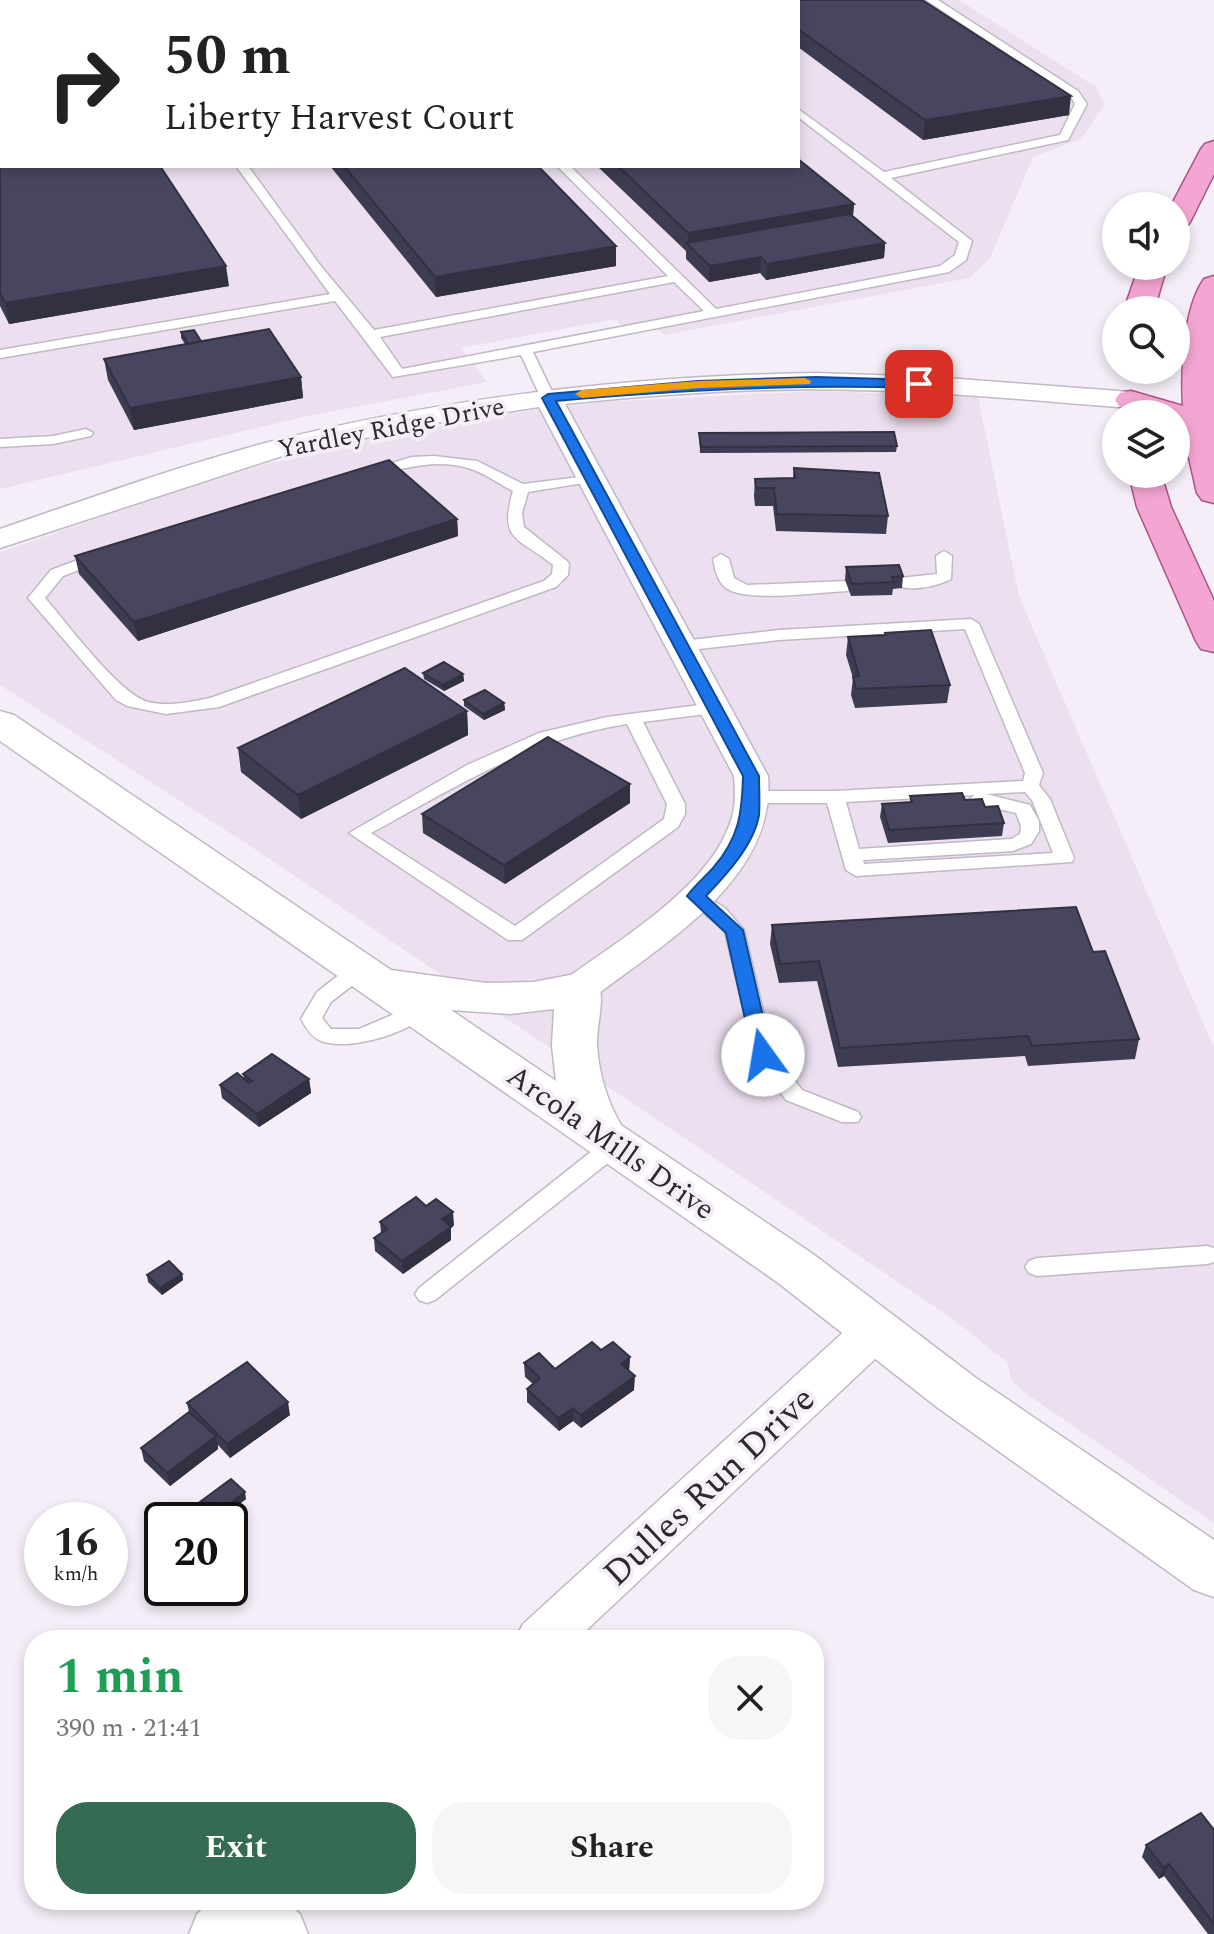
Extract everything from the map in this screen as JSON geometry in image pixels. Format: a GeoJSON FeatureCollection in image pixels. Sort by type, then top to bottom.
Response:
{"type":"FeatureCollection","features":[{"type":"Feature","properties":{"kind":"main road"},"geometry":{"type":"LineString","coordinates":[[1190,195],[1214,149]]}},
{"type":"Feature","properties":{"kind":"main road"},"geometry":{"type":"LineString","coordinates":[[1214,285],[1206,307],[1196,362],[1202,453],[1214,493]]}},
{"type":"Feature","properties":{"kind":"main road"},"geometry":{"type":"LineString","coordinates":[[1131,395],[1182,418],[1202,453]]}},
{"type":"Feature","properties":{"kind":"main road"},"geometry":{"type":"LineString","coordinates":[[1150,488],[1169,542],[1214,641]]}},
{"type":"Feature","properties":{"kind":"street","name":"Yardley Ridge Drive"},"geometry":{"type":"LineString","coordinates":[[0,539],[203,470],[282,448],[439,414],[548,398],[698,385],[816,381],[1131,395]]}},
{"type":"Feature","properties":{"kind":"street"},"geometry":{"type":"LineString","coordinates":[[370,975],[446,994],[523,999],[580,988],[696,896],[721,870],[741,839],[750,817],[751,776],[548,398]]}},
{"type":"Feature","properties":{"kind":"street","name":"Arcola Mills Drive"},"geometry":{"type":"LineString","coordinates":[[0,723],[795,1268],[1084,1484],[1214,1572]]}},
{"type":"Feature","properties":{"kind":"street"},"geometry":{"type":"LineString","coordinates":[[580,988],[573,1021],[575,1064],[582,1096],[610,1141]]}},
{"type":"Feature","properties":{"kind":"street","name":"Dulles Run Drive"},"geometry":{"type":"LineString","coordinates":[[552,1630],[876,1330]]}},
{"type":"Feature","properties":{"kind":"lane"},"geometry":{"type":"LineString","coordinates":[[881,176],[1025,149],[1064,138],[1081,104],[1074,93],[931,0]]}},
{"type":"Feature","properties":{"kind":"lane"},"geometry":{"type":"LineString","coordinates":[[243,168],[398,374],[944,269],[961,257],[966,241],[800,114]]}},
{"type":"Feature","properties":{"kind":"lane"},"geometry":{"type":"LineString","coordinates":[[565,168],[712,312]]}},
{"type":"Feature","properties":{"kind":"lane"},"geometry":{"type":"LineString","coordinates":[[371,335],[677,278]]}},
{"type":"Feature","properties":{"kind":"lane"},"geometry":{"type":"LineString","coordinates":[[0,354],[339,296]]}},
{"type":"Feature","properties":{"kind":"lane"},"geometry":{"type":"LineString","coordinates":[[525,349],[548,398]]}},
{"type":"Feature","properties":{"kind":"lane"},"geometry":{"type":"LineString","coordinates":[[0,443],[53,440],[86,433]]}},
{"type":"Feature","properties":{"kind":"lane"},"geometry":{"type":"LineString","coordinates":[[359,475],[412,461],[453,461],[472,464],[521,489],[591,478]]}},
{"type":"Feature","properties":{"kind":"lane"},"geometry":{"type":"LineString","coordinates":[[118,551],[57,573],[36,598],[122,696],[134,705],[172,710],[213,703],[550,584],[560,575],[561,564],[551,553],[520,535],[514,522],[521,489]]}},
{"type":"Feature","properties":{"kind":"lane"},"geometry":{"type":"LineString","coordinates":[[900,583],[936,581],[945,576],[944,556]]}},
{"type":"Feature","properties":{"kind":"lane"},"geometry":{"type":"LineString","coordinates":[[721,559],[725,579],[730,586],[746,590],[847,586]]}},
{"type":"Feature","properties":{"kind":"lane"},"geometry":{"type":"LineString","coordinates":[[681,646],[779,635],[971,624],[1034,773],[1030,786]]}},
{"type":"Feature","properties":{"kind":"lane"},"geometry":{"type":"LineString","coordinates":[[633,719],[676,804],[676,814],[671,823],[515,935],[358,833],[546,736],[633,719],[715,708]]}},
{"type":"Feature","properties":{"kind":"lane"},"geometry":{"type":"LineString","coordinates":[[752,797],[835,797],[1030,786]]}},
{"type":"Feature","properties":{"kind":"lane"},"geometry":{"type":"LineString","coordinates":[[835,797],[856,870],[1065,858],[1041,799],[1030,786]]}},
{"type":"Feature","properties":{"kind":"lane"},"geometry":{"type":"LineString","coordinates":[[835,797],[903,802],[1000,801],[1023,809],[1031,825],[1025,842],[1013,845],[852,855]]}},
{"type":"Feature","properties":{"kind":"lane"},"geometry":{"type":"LineString","coordinates":[[696,896],[734,930],[763,1055],[794,1095],[850,1117]]}},
{"type":"Feature","properties":{"kind":"lane"},"geometry":{"type":"LineString","coordinates":[[370,975],[324,997],[311,1019],[323,1033],[340,1038],[376,1032],[420,1010]]}},
{"type":"Feature","properties":{"kind":"lane"},"geometry":{"type":"LineString","coordinates":[[427,1294],[610,1141]]}},
{"type":"Feature","properties":{"kind":"lane"},"geometry":{"type":"LineString","coordinates":[[1037,1267],[1207,1255]]}},
{"type":"Feature","properties":{"kind":"shaded area"},"geometry":{"type":"Polygon","coordinates":[[[800,0],[959,0],[1096,87],[1105,104],[1081,139],[1033,157],[990,258],[969,278],[664,335],[653,324],[624,329],[616,319],[461,348],[487,382],[303,417],[0,489],[0,168],[800,168],[800,0]]]}},
{"type":"Feature","properties":{"kind":"shaded area"},"geometry":{"type":"Polygon","coordinates":[[[820,391],[978,397],[1019,596],[1214,1048],[1214,1523],[1021,1390],[1011,1379],[1007,1362],[950,1317],[253,848],[0,685],[0,552],[185,488],[262,465],[390,435],[506,414],[600,402],[820,391]]]}},
{"type":"Feature","properties":{"kind":"building"},"geometry":{"type":"Polygon","coordinates":[[[800,0],[922,0],[1071,96],[925,120],[800,30],[800,0]]]}},
{"type":"Feature","properties":{"kind":"building"},"geometry":{"type":"Polygon","coordinates":[[[800,161],[854,204],[688,233],[620,168],[800,168],[800,161]]]}},
{"type":"Feature","properties":{"kind":"building"},"geometry":{"type":"Polygon","coordinates":[[[0,168],[161,168],[226,266],[5,303],[0,293],[0,168]]]}},
{"type":"Feature","properties":{"kind":"building"},"geometry":{"type":"Polygon","coordinates":[[[346,168],[540,168],[616,246],[435,277],[346,168]]]}},
{"type":"Feature","properties":{"kind":"building"},"geometry":{"type":"Polygon","coordinates":[[[850,214],[885,243],[767,264],[761,257],[710,266],[686,243],[850,214]]]}},
{"type":"Feature","properties":{"kind":"building"},"geometry":{"type":"Polygon","coordinates":[[[269,329],[301,377],[130,408],[104,359],[269,329]]]}},
{"type":"Feature","properties":{"kind":"building"},"geometry":{"type":"Polygon","coordinates":[[[194,330],[201,341],[188,344],[181,332],[194,330]]]}},
{"type":"Feature","properties":{"kind":"building"},"geometry":{"type":"Polygon","coordinates":[[[894,432],[897,446],[701,447],[699,433],[894,432]]]}},
{"type":"Feature","properties":{"kind":"building"},"geometry":{"type":"Polygon","coordinates":[[[389,460],[457,519],[134,622],[75,556],[389,460]]]}},
{"type":"Feature","properties":{"kind":"building"},"geometry":{"type":"Polygon","coordinates":[[[794,468],[879,473],[888,516],[777,514],[774,488],[756,488],[755,479],[795,478],[794,468]]]}},
{"type":"Feature","properties":{"kind":"building"},"geometry":{"type":"Polygon","coordinates":[[[899,565],[903,576],[892,577],[894,582],[852,584],[846,567],[899,565]]]}},
{"type":"Feature","properties":{"kind":"building"},"geometry":{"type":"Polygon","coordinates":[[[931,630],[950,685],[856,689],[853,677],[859,676],[848,637],[931,630]]]}},
{"type":"Feature","properties":{"kind":"building"},"geometry":{"type":"Polygon","coordinates":[[[444,662],[463,674],[443,685],[423,673],[444,662]]]}},
{"type":"Feature","properties":{"kind":"building"},"geometry":{"type":"Polygon","coordinates":[[[405,668],[467,711],[298,795],[238,748],[405,668]]]}},
{"type":"Feature","properties":{"kind":"building"},"geometry":{"type":"Polygon","coordinates":[[[485,690],[504,703],[483,714],[464,700],[485,690]]]}},
{"type":"Feature","properties":{"kind":"building"},"geometry":{"type":"Polygon","coordinates":[[[548,737],[630,784],[504,865],[422,814],[548,737]]]}},
{"type":"Feature","properties":{"kind":"building"},"geometry":{"type":"Polygon","coordinates":[[[962,793],[965,800],[982,799],[985,807],[998,806],[1004,823],[889,830],[882,804],[912,802],[910,796],[962,793]]]}},
{"type":"Feature","properties":{"kind":"building"},"geometry":{"type":"Polygon","coordinates":[[[1076,907],[1093,952],[1105,951],[1139,1039],[1032,1046],[1028,1036],[840,1048],[819,961],[780,964],[772,925],[1076,907]]]}},
{"type":"Feature","properties":{"kind":"building"},"geometry":{"type":"Polygon","coordinates":[[[272,1054],[309,1079],[257,1114],[220,1085],[237,1073],[249,1083],[252,1081],[243,1074],[272,1054]]]}},
{"type":"Feature","properties":{"kind":"building"},"geometry":{"type":"Polygon","coordinates":[[[416,1197],[426,1206],[436,1199],[453,1212],[442,1219],[451,1227],[402,1261],[374,1238],[387,1229],[380,1222],[416,1197]]]}},
{"type":"Feature","properties":{"kind":"building"},"geometry":{"type":"Polygon","coordinates":[[[169,1261],[182,1274],[160,1288],[147,1275],[169,1261]]]}},
{"type":"Feature","properties":{"kind":"building"},"geometry":{"type":"Polygon","coordinates":[[[592,1342],[601,1350],[613,1342],[630,1357],[621,1364],[635,1376],[581,1415],[573,1408],[558,1418],[527,1389],[540,1378],[524,1363],[539,1353],[555,1369],[592,1342]]]}},
{"type":"Feature","properties":{"kind":"building"},"geometry":{"type":"Polygon","coordinates":[[[247,1362],[288,1402],[227,1444],[187,1403],[247,1362]]]}},
{"type":"Feature","properties":{"kind":"building"},"geometry":{"type":"Polygon","coordinates":[[[189,1412],[216,1436],[167,1473],[141,1448],[189,1412]]]}},
{"type":"Feature","properties":{"kind":"building"},"geometry":{"type":"Polygon","coordinates":[[[231,1479],[245,1492],[232,1502],[200,1502],[231,1479]]]}},
{"type":"Feature","properties":{"kind":"building"},"geometry":{"type":"Polygon","coordinates":[[[1201,1813],[1214,1830],[1214,1924],[1169,1864],[1163,1867],[1146,1845],[1201,1813]]]}},
{"type":"Feature","properties":{"kind":"slow traffic"},"geometry":{"type":"LineString","coordinates":[[582,394],[805,381]]}},
{"type":"Feature","properties":{"kind":"route"},"geometry":{"type":"LineString","coordinates":[[763,1055],[734,930],[718,912],[696,896],[721,870],[741,839],[750,817],[751,776],[548,398],[698,385],[816,381],[919,384]]}}]}
